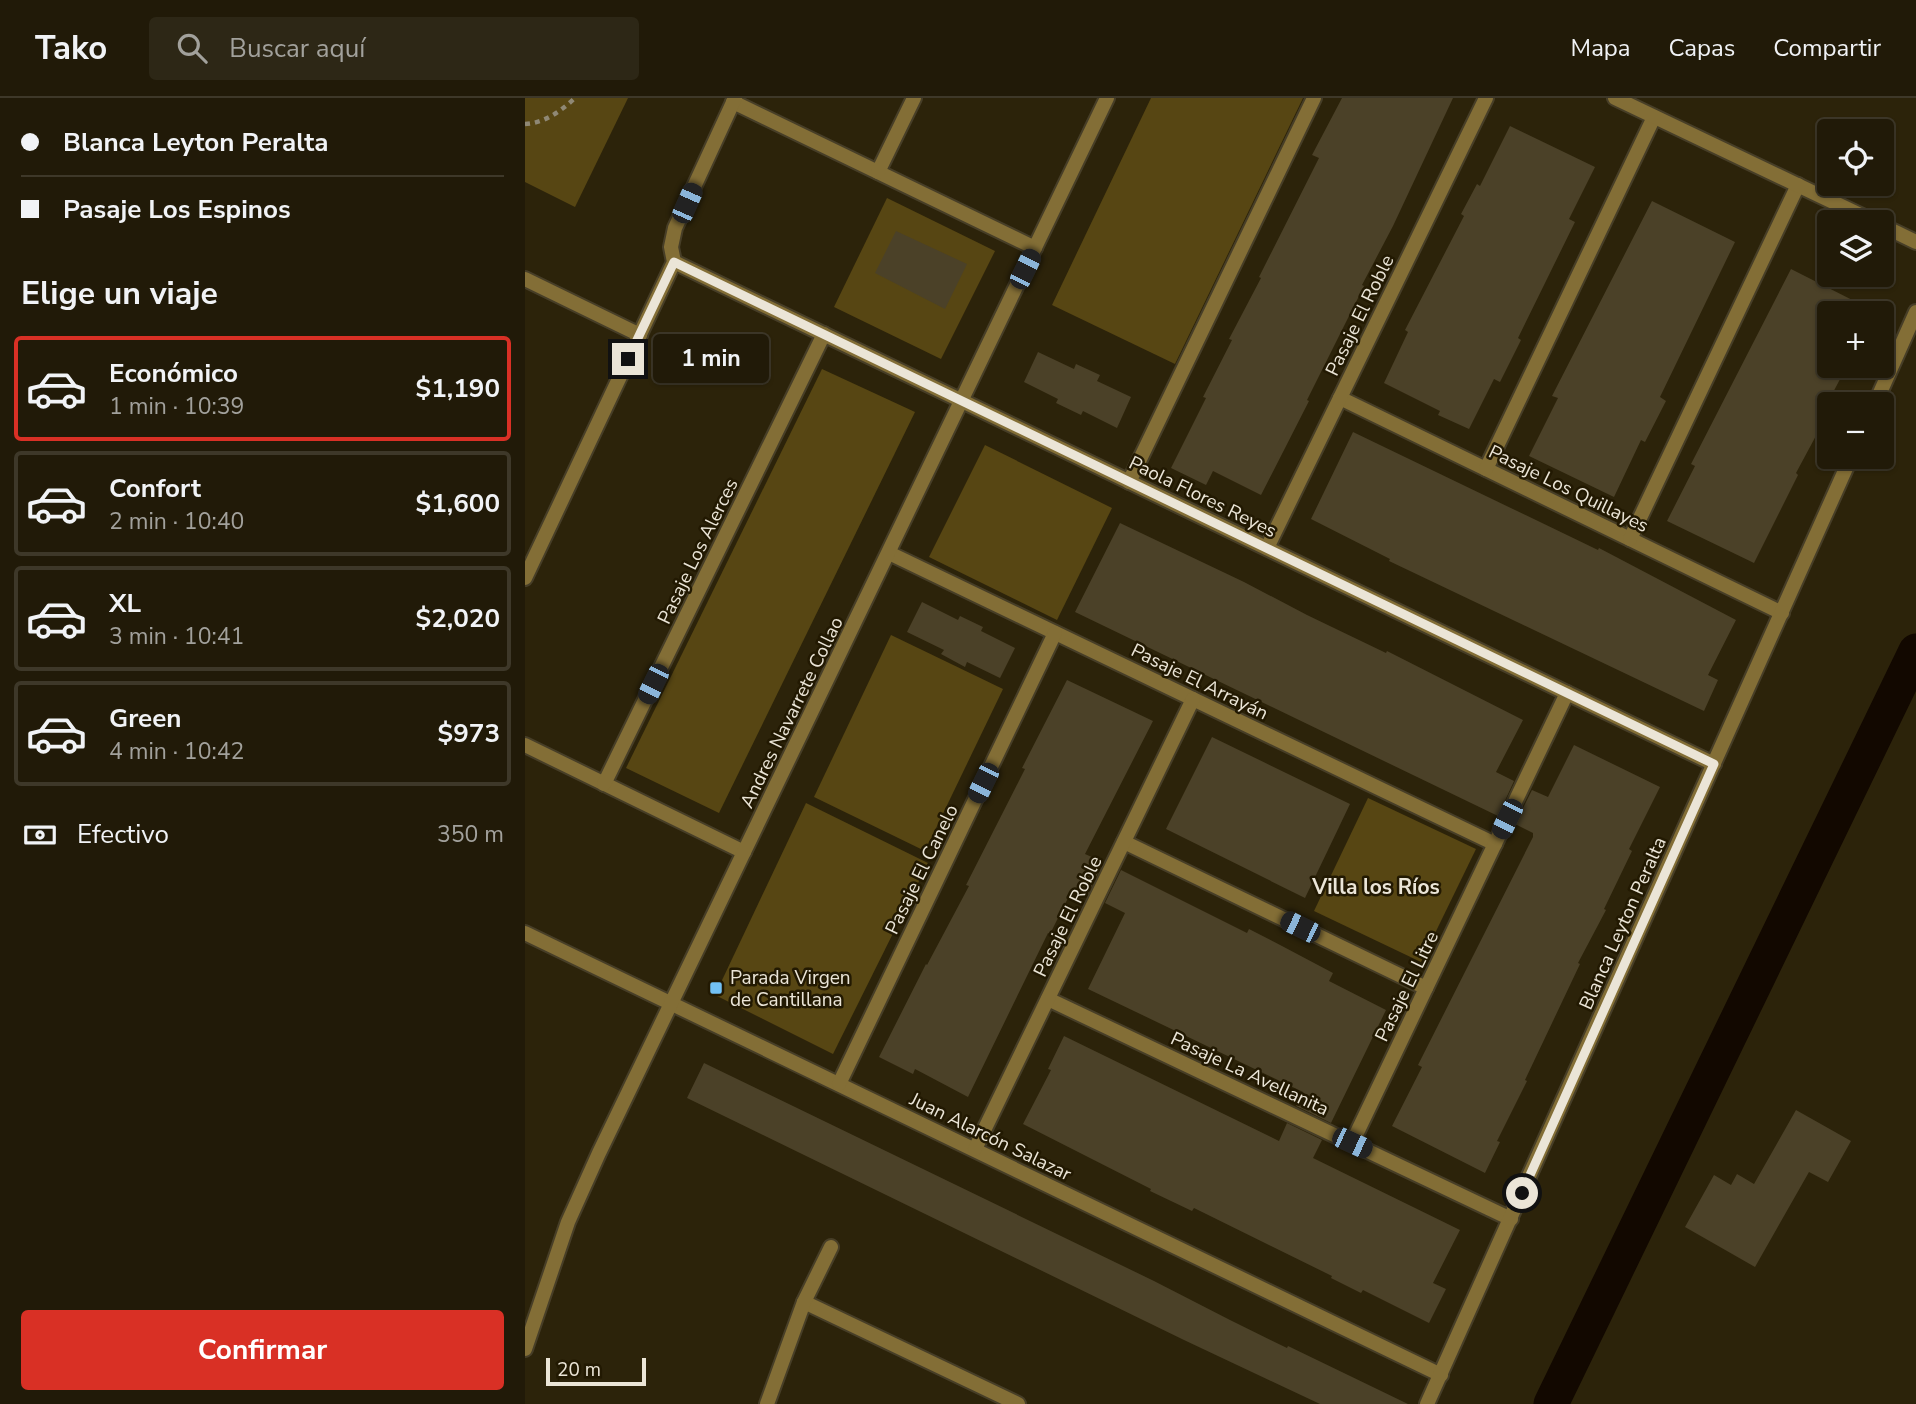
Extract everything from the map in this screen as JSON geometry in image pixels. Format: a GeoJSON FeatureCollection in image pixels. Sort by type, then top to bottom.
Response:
{"type":"FeatureCollection","features":[{"type":"Feature","properties":{"kind":"street"},"geometry":{"type":"LineString","coordinates":[[877,172],[914,98]]}},
{"type":"Feature","properties":{"kind":"street","name":"Andres Navarrete Collao"},"geometry":{"type":"LineString","coordinates":[[525,1349],[578,1199],[1107,98]]}},
{"type":"Feature","properties":{"kind":"street"},"geometry":{"type":"LineString","coordinates":[[1129,482],[1314,98]]}},
{"type":"Feature","properties":{"kind":"street","name":"Pasaje El Roble"},"geometry":{"type":"LineString","coordinates":[[1267,548],[1486,98]]}},
{"type":"Feature","properties":{"kind":"street"},"geometry":{"type":"LineString","coordinates":[[1615,98],[1849,210]]}},
{"type":"Feature","properties":{"kind":"street"},"geometry":{"type":"LineString","coordinates":[[525,578],[674,262],[671,247],[675,228],[734,100],[1035,248]]}},
{"type":"Feature","properties":{"kind":"street"},"geometry":{"type":"LineString","coordinates":[[1486,469],[1654,117]]}},
{"type":"Feature","properties":{"kind":"street"},"geometry":{"type":"LineString","coordinates":[[1630,539],[1798,186]]}},
{"type":"Feature","properties":{"kind":"street"},"geometry":{"type":"LineString","coordinates":[[1894,231],[1916,242]]}},
{"type":"Feature","properties":{"kind":"street","name":"Paola Flores Reyes"},"geometry":{"type":"LineString","coordinates":[[674,262],[1714,764]]}},
{"type":"Feature","properties":{"kind":"street"},"geometry":{"type":"LineString","coordinates":[[525,279],[640,335]]}},
{"type":"Feature","properties":{"kind":"street"},"geometry":{"type":"LineString","coordinates":[[1880,392],[1916,312]]}},
{"type":"Feature","properties":{"kind":"street","name":"Pasaje Los Alerces"},"geometry":{"type":"LineString","coordinates":[[604,784],[824,334]]}},
{"type":"Feature","properties":{"kind":"street","name":"Pasaje Los Quillayes"},"geometry":{"type":"LineString","coordinates":[[1340,398],[1782,613]]}},
{"type":"Feature","properties":{"kind":"street","name":"Blanca Leyton Peralta"},"geometry":{"type":"LineString","coordinates":[[1427,1404],[1846,469]]}},
{"type":"Feature","properties":{"kind":"street","name":"Pasaje El Arrayán"},"geometry":{"type":"LineString","coordinates":[[889,552],[1495,844]]}},
{"type":"Feature","properties":{"kind":"street","name":"Pasaje El Canelo"},"geometry":{"type":"LineString","coordinates":[[839,1084],[1055,633]]}},
{"type":"Feature","properties":{"kind":"street","name":"Pasaje El Litre"},"geometry":{"type":"LineString","coordinates":[[1352,1143],[1567,693]]}},
{"type":"Feature","properties":{"kind":"street","name":"Pasaje El Roble"},"geometry":{"type":"LineString","coordinates":[[975,1149],[1193,699]]}},
{"type":"Feature","properties":{"kind":"street"},"geometry":{"type":"LineString","coordinates":[[525,745],[744,852]]}},
{"type":"Feature","properties":{"kind":"street"},"geometry":{"type":"LineString","coordinates":[[1124,842],[1426,988]]}},
{"type":"Feature","properties":{"kind":"street","name":"Juan Alarcón Salazar"},"geometry":{"type":"LineString","coordinates":[[525,933],[1441,1374]]}},
{"type":"Feature","properties":{"kind":"street","name":"Pasaje La Avellanita"},"geometry":{"type":"LineString","coordinates":[[1048,999],[1511,1219]]}},
{"type":"Feature","properties":{"kind":"street"},"geometry":{"type":"LineString","coordinates":[[767,1404],[804,1302],[831,1247]]}},
{"type":"Feature","properties":{"kind":"street"},"geometry":{"type":"LineString","coordinates":[[804,1302],[1018,1404]]}},
{"type":"Feature","properties":{"kind":"path"},"geometry":{"type":"LineString","coordinates":[[525,124],[551,117],[575,98]]}},
{"type":"Feature","properties":{"kind":"shaded area"},"geometry":{"type":"Polygon","coordinates":[[[525,98],[628,98],[575,207],[525,182],[525,98]]]}},
{"type":"Feature","properties":{"kind":"shaded area"},"geometry":{"type":"Polygon","coordinates":[[[1151,98],[1303,98],[1175,364],[1052,305],[1151,98]]]}},
{"type":"Feature","properties":{"kind":"shaded area"},"geometry":{"type":"Polygon","coordinates":[[[887,198],[995,251],[941,359],[834,307],[887,198]]]}},
{"type":"Feature","properties":{"kind":"shaded area"},"geometry":{"type":"Polygon","coordinates":[[[822,369],[915,412],[719,813],[626,768],[822,369]]]}},
{"type":"Feature","properties":{"kind":"shaded area"},"geometry":{"type":"Polygon","coordinates":[[[985,445],[1112,508],[1057,620],[929,557],[985,445]]]}},
{"type":"Feature","properties":{"kind":"shaded area"},"geometry":{"type":"Polygon","coordinates":[[[891,635],[1003,689],[925,851],[814,797],[891,635]]]}},
{"type":"Feature","properties":{"kind":"shaded area"},"geometry":{"type":"Polygon","coordinates":[[[1368,798],[1476,849],[1421,962],[1314,911],[1368,798]]]}},
{"type":"Feature","properties":{"kind":"shaded area"},"geometry":{"type":"Polygon","coordinates":[[[806,803],[928,863],[833,1054],[715,995],[806,803]]]}},
{"type":"Feature","properties":{"kind":"building"},"geometry":{"type":"Polygon","coordinates":[[[1342,98],[1453,98],[1307,400],[1309,401],[1261,495],[1213,471],[1206,485],[1171,468],[1206,398],[1203,397],[1232,340],[1229,339],[1319,158],[1312,155],[1342,98]]]}},
{"type":"Feature","properties":{"kind":"building"},"geometry":{"type":"Polygon","coordinates":[[[1510,126],[1595,167],[1569,219],[1575,222],[1518,338],[1521,340],[1500,382],[1494,379],[1469,429],[1438,415],[1440,411],[1384,383],[1408,332],[1405,330],[1464,216],[1461,214],[1477,184],[1480,186],[1510,126]]]}},
{"type":"Feature","properties":{"kind":"building"},"geometry":{"type":"Polygon","coordinates":[[[1652,201],[1735,242],[1660,397],[1666,401],[1645,442],[1641,440],[1614,497],[1529,456],[1558,398],[1552,396],[1652,201]]]}},
{"type":"Feature","properties":{"kind":"building"},"geometry":{"type":"Polygon","coordinates":[[[896,231],[967,264],[945,309],[875,273],[896,231]]]}},
{"type":"Feature","properties":{"kind":"building"},"geometry":{"type":"Polygon","coordinates":[[[1791,269],[1817,282],[1817,287],[1827,287],[1854,301],[1817,301],[1817,378],[1841,378],[1833,392],[1817,392],[1817,434],[1754,563],[1667,521],[1695,466],[1691,464],[1791,269]]]}},
{"type":"Feature","properties":{"kind":"building"},"geometry":{"type":"Polygon","coordinates":[[[1038,352],[1074,369],[1076,364],[1100,375],[1097,381],[1131,397],[1117,428],[1083,411],[1081,415],[1056,403],[1058,399],[1024,382],[1038,352]]]}},
{"type":"Feature","properties":{"kind":"building"},"geometry":{"type":"Polygon","coordinates":[[[1353,432],[1598,550],[1599,548],[1736,620],[1708,675],[1718,680],[1704,711],[1389,561],[1390,559],[1311,519],[1353,432]]]}},
{"type":"Feature","properties":{"kind":"building"},"geometry":{"type":"Polygon","coordinates":[[[1120,523],[1386,653],[1387,651],[1523,720],[1496,772],[1514,781],[1498,816],[1075,612],[1120,523]]]}},
{"type":"Feature","properties":{"kind":"building"},"geometry":{"type":"Polygon","coordinates":[[[922,602],[958,620],[960,616],[983,627],[981,631],[1015,648],[1000,678],[967,662],[965,667],[941,654],[944,650],[907,632],[922,602]]]}},
{"type":"Feature","properties":{"kind":"building"},"geometry":{"type":"Polygon","coordinates":[[[1067,680],[1153,721],[1085,854],[1103,862],[1088,895],[1073,888],[1050,934],[1048,933],[968,1097],[915,1069],[913,1074],[879,1057],[969,886],[966,885],[1067,680]]]}},
{"type":"Feature","properties":{"kind":"building"},"geometry":{"type":"Polygon","coordinates":[[[1212,737],[1350,804],[1305,898],[1166,829],[1212,737]]]}},
{"type":"Feature","properties":{"kind":"building"},"geometry":{"type":"Polygon","coordinates":[[[1574,745],[1660,787],[1629,849],[1632,851],[1604,909],[1606,910],[1578,963],[1580,964],[1497,1141],[1500,1142],[1485,1173],[1392,1126],[1422,1067],[1418,1065],[1533,837],[1533,833],[1515,824],[1532,790],[1548,797],[1574,745]]]}},
{"type":"Feature","properties":{"kind":"building"},"geometry":{"type":"Polygon","coordinates":[[[1121,870],[1247,933],[1249,929],[1282,946],[1333,973],[1329,981],[1386,1010],[1331,1123],[1296,1106],[1303,1092],[1088,989],[1125,913],[1105,903],[1121,870]]]}},
{"type":"Feature","properties":{"kind":"building"},"geometry":{"type":"Polygon","coordinates":[[[1064,1036],[1279,1141],[1287,1123],[1322,1140],[1313,1158],[1460,1230],[1433,1283],[1446,1289],[1429,1323],[1363,1290],[1361,1293],[1194,1208],[1192,1211],[1150,1191],[1151,1189],[1023,1124],[1051,1070],[1048,1069],[1064,1036]]]}},
{"type":"Feature","properties":{"kind":"building"},"geometry":{"type":"Polygon","coordinates":[[[704,1063],[1287,1348],[1288,1346],[1408,1404],[1320,1404],[1184,1340],[687,1098],[704,1063]]]}},
{"type":"Feature","properties":{"kind":"building"},"geometry":{"type":"Polygon","coordinates":[[[1796,1110],[1851,1141],[1828,1182],[1809,1172],[1755,1267],[1685,1227],[1714,1175],[1731,1185],[1737,1174],[1754,1184],[1796,1110]]]}},
{"type":"Feature","properties":{"kind":"waterway"},"geometry":{"type":"LineString","coordinates":[[1551,1404],[1916,651]]}},
{"type":"Feature","properties":{"kind":"place","name":"Parada Virgen de Cantillana"},"geometry":{"type":"Point","coordinates":[716,988]}},
{"type":"Feature","properties":{"kind":"district","name":"Villa los Ríos"},"geometry":{"type":"Point","coordinates":[1376,887]}},
{"type":"Feature","properties":{"kind":"route"},"geometry":{"type":"LineString","coordinates":[[628,359],[674,262],[1714,764],[1522,1193]]}}]}
